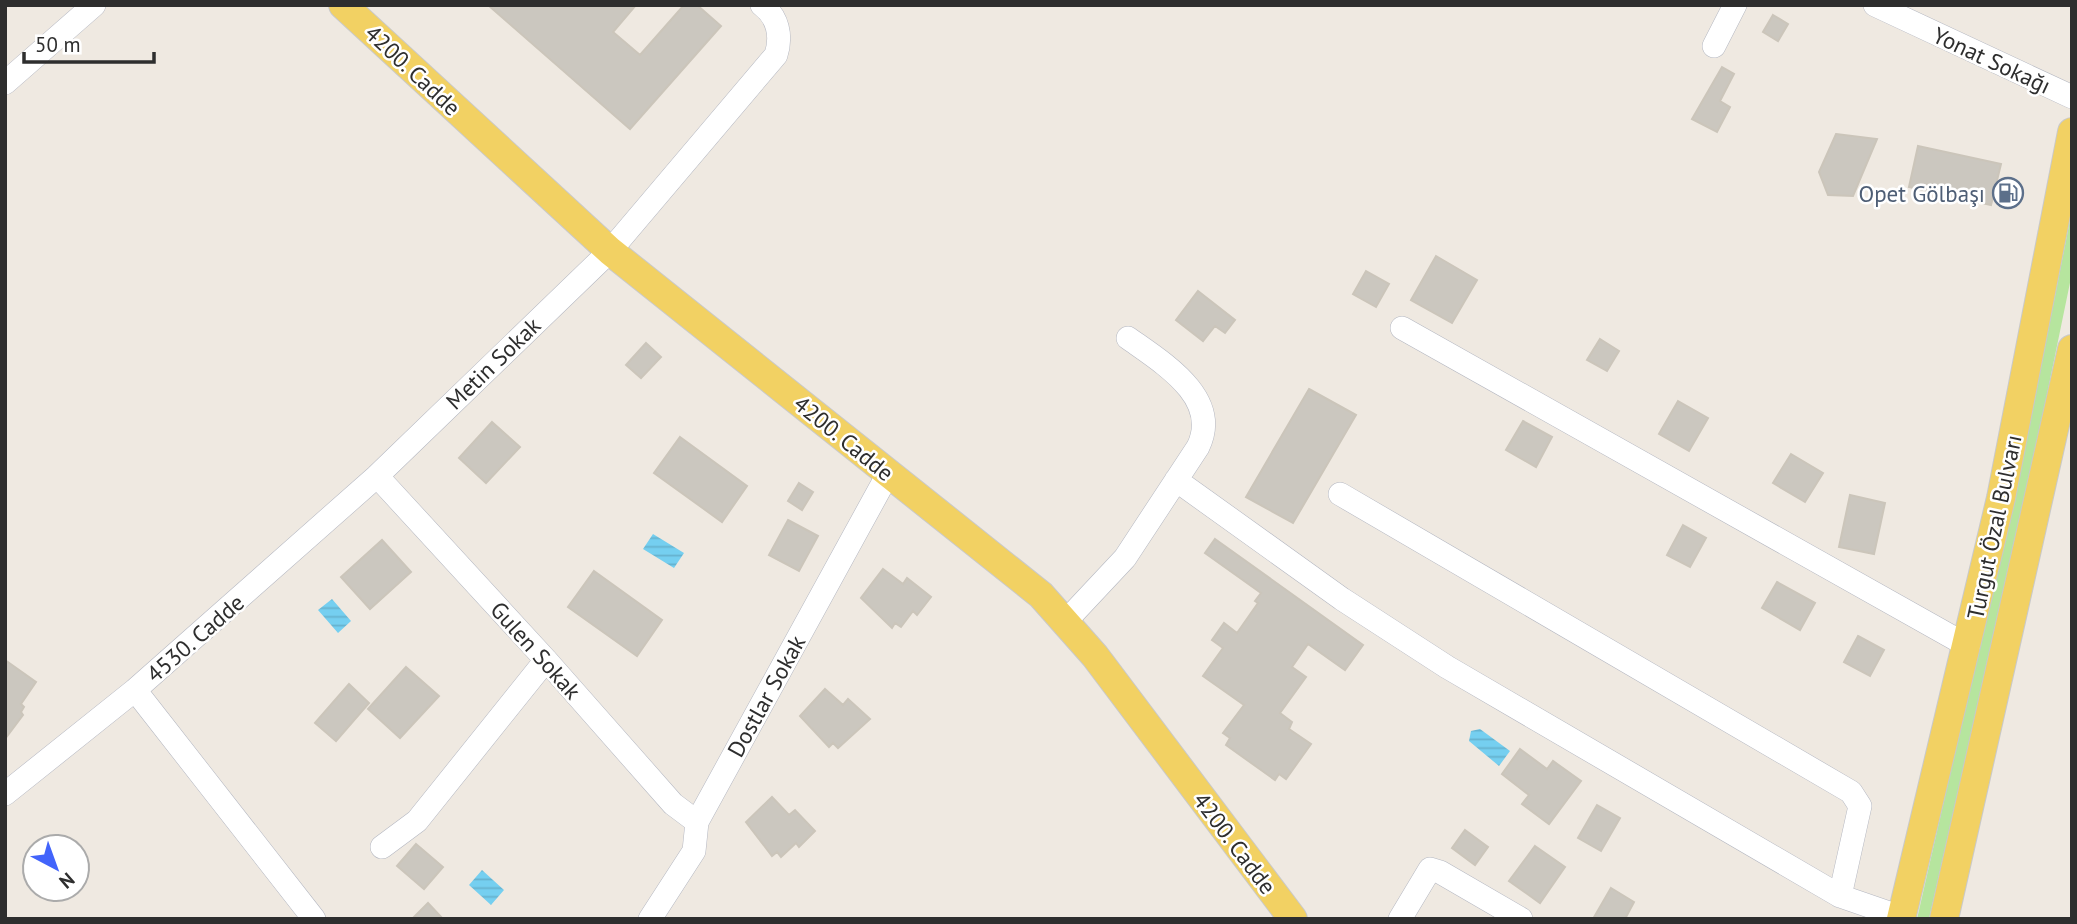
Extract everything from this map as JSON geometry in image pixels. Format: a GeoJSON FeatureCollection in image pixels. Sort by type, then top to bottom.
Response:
{"type":"FeatureCollection","features":[{"type":"Feature","properties":{"kind":"main road","name":"4200. Cadde"},"geometry":{"type":"LineString","coordinates":[[343,5],[610,251],[1041,594],[1095,656],[1293,919]]}},
{"type":"Feature","properties":{"kind":"main road","name":"Turgut Özal Bulvarı"},"geometry":{"type":"LineString","coordinates":[[1901,918],[1968,646],[2020,407],[2072,132]]}},
{"type":"Feature","properties":{"kind":"main road","name":"Turgut Özal Bulvarı"},"geometry":{"type":"LineString","coordinates":[[1944,919],[2072,349]]}},
{"type":"Feature","properties":{"kind":"street"},"geometry":{"type":"LineString","coordinates":[[5,83],[94,5]]}},
{"type":"Feature","properties":{"kind":"street","name":"Metin Sokak"},"geometry":{"type":"LineString","coordinates":[[377,476],[610,251],[776,55],[779,39],[777,23],[762,5]]}},
{"type":"Feature","properties":{"kind":"street"},"geometry":{"type":"LineString","coordinates":[[1714,46],[1735,5]]}},
{"type":"Feature","properties":{"kind":"street","name":"Yonat Sokağı"},"geometry":{"type":"LineString","coordinates":[[1875,5],[2072,97]]}},
{"type":"Feature","properties":{"kind":"street"},"geometry":{"type":"LineString","coordinates":[[1402,328],[1968,646]]}},
{"type":"Feature","properties":{"kind":"street"},"geometry":{"type":"LineString","coordinates":[[1065,622],[1125,558],[1202,438],[1203,409],[1197,395],[1128,338]]}},
{"type":"Feature","properties":{"kind":"street","name":"Dostlar Sokak"},"geometry":{"type":"LineString","coordinates":[[650,919],[694,850],[697,822],[888,474]]}},
{"type":"Feature","properties":{"kind":"street","name":"Gulen Sokak"},"geometry":{"type":"LineString","coordinates":[[377,476],[546,660],[673,804],[697,822]]}},
{"type":"Feature","properties":{"kind":"street","name":"4530. Cadde"},"geometry":{"type":"LineString","coordinates":[[314,919],[135,690],[377,476]]}},
{"type":"Feature","properties":{"kind":"street"},"geometry":{"type":"LineString","coordinates":[[1176,480],[1342,599],[1437,661],[1840,896],[1901,918]]}},
{"type":"Feature","properties":{"kind":"street"},"geometry":{"type":"LineString","coordinates":[[1340,494],[1851,792],[1860,806],[1840,896]]}},
{"type":"Feature","properties":{"kind":"street"},"geometry":{"type":"LineString","coordinates":[[382,847],[416,821],[546,660]]}},
{"type":"Feature","properties":{"kind":"street"},"geometry":{"type":"LineString","coordinates":[[5,794],[135,690]]}},
{"type":"Feature","properties":{"kind":"street"},"geometry":{"type":"LineString","coordinates":[[1400,919],[1430,869],[1440,872],[1521,919]]}},
{"type":"Feature","properties":{"kind":"green space"},"geometry":{"type":"Polygon","coordinates":[[[2072,210],[2072,273],[2030,477],[1929,919],[1917,919],[2028,432],[2072,210]]]}},
{"type":"Feature","properties":{"kind":"water"},"geometry":{"type":"Polygon","coordinates":[[[653,534],[684,553],[674,568],[643,549],[653,534]]]}},
{"type":"Feature","properties":{"kind":"water"},"geometry":{"type":"Polygon","coordinates":[[[332,599],[351,621],[338,633],[318,610],[332,599]]]}},
{"type":"Feature","properties":{"kind":"water"},"geometry":{"type":"Polygon","coordinates":[[[1480,729],[1510,751],[1499,766],[1469,741],[1471,731],[1480,729]]]}},
{"type":"Feature","properties":{"kind":"water"},"geometry":{"type":"Polygon","coordinates":[[[482,870],[504,890],[491,905],[469,885],[482,870]]]}},
{"type":"Feature","properties":{"kind":"building"},"geometry":{"type":"Polygon","coordinates":[[[488,5],[636,5],[613,32],[640,55],[684,5],[697,5],[721,26],[630,129],[488,5]]]}},
{"type":"Feature","properties":{"kind":"building"},"geometry":{"type":"Polygon","coordinates":[[[1773,15],[1788,24],[1778,41],[1763,32],[1773,15]]]}},
{"type":"Feature","properties":{"kind":"building"},"geometry":{"type":"Polygon","coordinates":[[[1722,67],[1734,74],[1720,101],[1730,107],[1717,132],[1692,119],[1722,67]]]}},
{"type":"Feature","properties":{"kind":"building"},"geometry":{"type":"Polygon","coordinates":[[[1836,134],[1877,139],[1853,196],[1828,195],[1819,172],[1836,134]]]}},
{"type":"Feature","properties":{"kind":"building"},"geometry":{"type":"Polygon","coordinates":[[[1918,146],[2001,164],[1991,205],[1909,187],[1918,146]]]}},
{"type":"Feature","properties":{"kind":"building"},"geometry":{"type":"Polygon","coordinates":[[[1436,256],[1477,280],[1452,323],[1411,300],[1436,256]]]}},
{"type":"Feature","properties":{"kind":"building"},"geometry":{"type":"Polygon","coordinates":[[[1366,271],[1389,284],[1376,307],[1353,294],[1366,271]]]}},
{"type":"Feature","properties":{"kind":"building"},"geometry":{"type":"Polygon","coordinates":[[[1198,291],[1235,320],[1225,333],[1215,326],[1203,341],[1176,320],[1198,291]]]}},
{"type":"Feature","properties":{"kind":"building"},"geometry":{"type":"Polygon","coordinates":[[[1600,339],[1619,351],[1607,371],[1587,360],[1600,339]]]}},
{"type":"Feature","properties":{"kind":"building"},"geometry":{"type":"Polygon","coordinates":[[[646,343],[661,357],[641,378],[626,365],[646,343]]]}},
{"type":"Feature","properties":{"kind":"building"},"geometry":{"type":"Polygon","coordinates":[[[1309,389],[1356,415],[1293,523],[1246,497],[1309,389]]]}},
{"type":"Feature","properties":{"kind":"building"},"geometry":{"type":"Polygon","coordinates":[[[1678,401],[1708,418],[1689,451],[1659,434],[1678,401]]]}},
{"type":"Feature","properties":{"kind":"building"},"geometry":{"type":"Polygon","coordinates":[[[1523,421],[1552,437],[1536,467],[1506,450],[1523,421]]]}},
{"type":"Feature","properties":{"kind":"building"},"geometry":{"type":"Polygon","coordinates":[[[492,422],[520,447],[486,483],[459,458],[492,422]]]}},
{"type":"Feature","properties":{"kind":"building"},"geometry":{"type":"Polygon","coordinates":[[[680,437],[747,486],[722,522],[654,473],[680,437]]]}},
{"type":"Feature","properties":{"kind":"building"},"geometry":{"type":"Polygon","coordinates":[[[1791,454],[1823,473],[1805,502],[1773,483],[1791,454]]]}},
{"type":"Feature","properties":{"kind":"building"},"geometry":{"type":"Polygon","coordinates":[[[799,483],[813,492],[802,510],[788,501],[799,483]]]}},
{"type":"Feature","properties":{"kind":"building"},"geometry":{"type":"Polygon","coordinates":[[[1850,495],[1885,503],[1874,554],[1839,547],[1850,495]]]}},
{"type":"Feature","properties":{"kind":"building"},"geometry":{"type":"Polygon","coordinates":[[[788,520],[818,536],[799,571],[769,555],[788,520]]]}},
{"type":"Feature","properties":{"kind":"building"},"geometry":{"type":"Polygon","coordinates":[[[1683,525],[1706,538],[1690,567],[1667,555],[1683,525]]]}},
{"type":"Feature","properties":{"kind":"building"},"geometry":{"type":"Polygon","coordinates":[[[1215,539],[1363,645],[1345,670],[1308,644],[1292,667],[1306,677],[1280,713],[1292,722],[1289,729],[1311,744],[1286,779],[1279,774],[1275,780],[1226,745],[1230,738],[1223,733],[1244,705],[1203,676],[1223,648],[1212,640],[1224,623],[1237,633],[1258,603],[1255,601],[1261,593],[1205,553],[1215,539]]]}},
{"type":"Feature","properties":{"kind":"building"},"geometry":{"type":"Polygon","coordinates":[[[382,540],[411,572],[370,609],[341,577],[382,540]]]}},
{"type":"Feature","properties":{"kind":"building"},"geometry":{"type":"Polygon","coordinates":[[[883,569],[903,584],[907,578],[931,597],[917,615],[913,611],[901,627],[895,623],[892,628],[861,598],[883,569]]]}},
{"type":"Feature","properties":{"kind":"building"},"geometry":{"type":"Polygon","coordinates":[[[594,571],[662,620],[637,656],[568,607],[594,571]]]}},
{"type":"Feature","properties":{"kind":"building"},"geometry":{"type":"Polygon","coordinates":[[[1777,582],[1815,603],[1800,630],[1762,608],[1777,582]]]}},
{"type":"Feature","properties":{"kind":"building"},"geometry":{"type":"Polygon","coordinates":[[[1858,636],[1884,650],[1870,676],[1844,662],[1858,636]]]}},
{"type":"Feature","properties":{"kind":"building"},"geometry":{"type":"Polygon","coordinates":[[[5,660],[36,682],[21,704],[24,707],[21,712],[23,715],[5,739],[5,660]]]}},
{"type":"Feature","properties":{"kind":"building"},"geometry":{"type":"Polygon","coordinates":[[[406,667],[439,696],[400,738],[368,709],[406,667]]]}},
{"type":"Feature","properties":{"kind":"building"},"geometry":{"type":"Polygon","coordinates":[[[349,684],[369,703],[336,741],[315,723],[349,684]]]}},
{"type":"Feature","properties":{"kind":"building"},"geometry":{"type":"Polygon","coordinates":[[[825,689],[843,705],[848,699],[870,719],[838,748],[833,743],[829,747],[800,716],[825,689]]]}},
{"type":"Feature","properties":{"kind":"building"},"geometry":{"type":"Polygon","coordinates":[[[1520,749],[1547,769],[1553,761],[1581,781],[1549,824],[1522,804],[1529,795],[1502,774],[1520,749]]]}},
{"type":"Feature","properties":{"kind":"building"},"geometry":{"type":"Polygon","coordinates":[[[772,797],[789,815],[795,810],[815,831],[799,847],[796,843],[781,857],[777,852],[772,856],[746,822],[772,797]]]}},
{"type":"Feature","properties":{"kind":"building"},"geometry":{"type":"Polygon","coordinates":[[[1597,805],[1620,818],[1601,851],[1578,838],[1597,805]]]}},
{"type":"Feature","properties":{"kind":"building"},"geometry":{"type":"Polygon","coordinates":[[[1465,830],[1488,847],[1475,865],[1452,848],[1465,830]]]}},
{"type":"Feature","properties":{"kind":"building"},"geometry":{"type":"Polygon","coordinates":[[[416,844],[443,867],[424,889],[397,866],[416,844]]]}},
{"type":"Feature","properties":{"kind":"building"},"geometry":{"type":"Polygon","coordinates":[[[1535,846],[1565,867],[1540,903],[1509,881],[1535,846]]]}},
{"type":"Feature","properties":{"kind":"building"},"geometry":{"type":"Polygon","coordinates":[[[1611,888],[1634,902],[1625,919],[1593,919],[1611,888]]]}},
{"type":"Feature","properties":{"kind":"building"},"geometry":{"type":"Polygon","coordinates":[[[428,903],[443,919],[412,919],[428,903]]]}},
{"type":"Feature","properties":{"kind":"place","name":"Opet Gölbaşı"},"geometry":{"type":"Point","coordinates":[2008,193]}}]}
